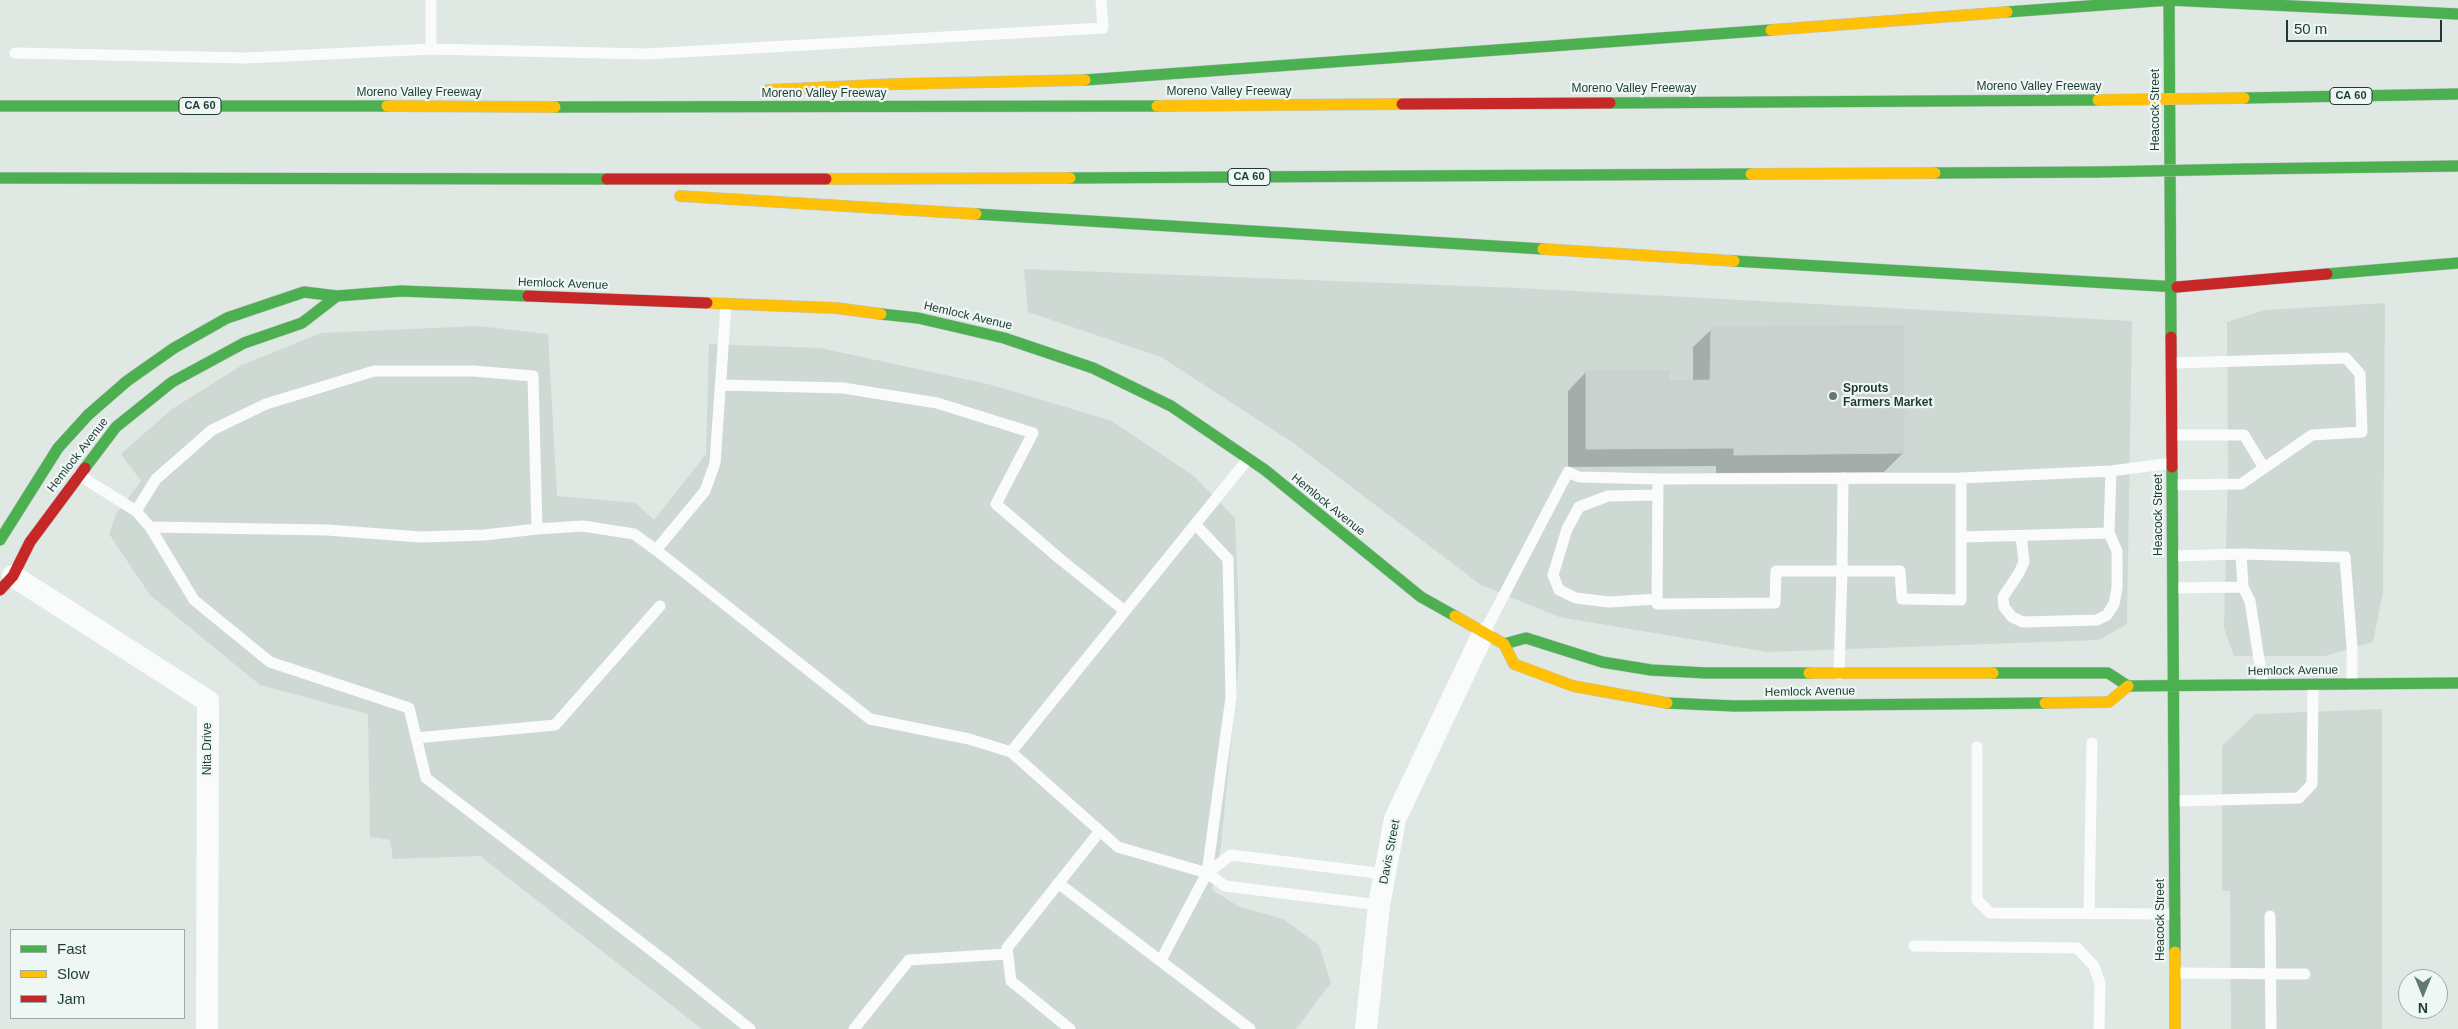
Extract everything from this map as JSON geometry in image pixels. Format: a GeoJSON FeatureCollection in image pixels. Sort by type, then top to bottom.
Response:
{"type":"FeatureCollection","features":[{"type":"Feature","properties":{"kind":"main road"},"geometry":{"type":"LineString","coordinates":[[757,90],[897,84],[1117,79],[2169,0],[2458,14]]}},
{"type":"Feature","properties":{"kind":"main road","name":"Heacock Street"},"geometry":{"type":"LineString","coordinates":[[2169,0],[2174,588],[2175,1029]]}},
{"type":"Feature","properties":{"kind":"main road","name":"Moreno Valley Freeway"},"geometry":{"type":"LineString","coordinates":[[0,106],[915,107],[2098,100],[2458,94]]}},
{"type":"Feature","properties":{"kind":"main road"},"geometry":{"type":"LineString","coordinates":[[399,107],[658,95]]}},
{"type":"Feature","properties":{"kind":"main road","name":"CA 60"},"geometry":{"type":"LineString","coordinates":[[0,178],[915,179],[2098,172],[2458,166]]}},
{"type":"Feature","properties":{"kind":"main road"},"geometry":{"type":"LineString","coordinates":[[399,178],[608,191]]}},
{"type":"Feature","properties":{"kind":"main road"},"geometry":{"type":"LineString","coordinates":[[668,195],[2171,288],[2458,263]]}},
{"type":"Feature","properties":{"kind":"main road","name":"Hemlock Avenue"},"geometry":{"type":"LineString","coordinates":[[0,540],[58,448],[88,415],[143,370],[174,348],[227,318],[304,292],[337,296],[401,291],[836,308],[918,318],[1004,338],[1093,368],[1171,406],[1248,459],[1421,597],[1483,634],[1504,644],[1514,664],[1573,686],[1624,697],[1680,705],[2110,702],[2128,686]]}},
{"type":"Feature","properties":{"kind":"main road","name":"Hemlock Avenue"},"geometry":{"type":"LineString","coordinates":[[4,578],[116,427],[172,382],[244,343],[302,323],[337,296]]}},
{"type":"Feature","properties":{"kind":"main road","name":"Hemlock Avenue"},"geometry":{"type":"LineString","coordinates":[[1504,644],[1526,638],[1561,651],[1602,662],[1651,670],[1706,673],[2108,672],[2128,686],[2458,683]]}},
{"type":"Feature","properties":{"kind":"street","name":"Nita Drive"},"geometry":{"type":"LineString","coordinates":[[4,578],[208,701],[207,1029]]}},
{"type":"Feature","properties":{"kind":"street","name":"Davis Street"},"geometry":{"type":"LineString","coordinates":[[1366,1029],[1379,905],[1395,819],[1483,634]]}},
{"type":"Feature","properties":{"kind":"lane"},"geometry":{"type":"LineString","coordinates":[[431,0],[431,49]]}},
{"type":"Feature","properties":{"kind":"lane"},"geometry":{"type":"LineString","coordinates":[[15,53],[246,58],[431,49],[647,54],[1102,28],[1102,0]]}},
{"type":"Feature","properties":{"kind":"lane"},"geometry":{"type":"LineString","coordinates":[[656,550],[705,491],[716,464],[726,305]]}},
{"type":"Feature","properties":{"kind":"lane"},"geometry":{"type":"LineString","coordinates":[[2172,363],[2346,358],[2360,374],[2362,432],[2312,435],[2241,484],[2173,485]]}},
{"type":"Feature","properties":{"kind":"lane"},"geometry":{"type":"LineString","coordinates":[[136,511],[156,479],[212,430],[266,404],[374,371],[473,371],[533,376],[537,528]]}},
{"type":"Feature","properties":{"kind":"lane"},"geometry":{"type":"LineString","coordinates":[[722,385],[843,388],[937,403],[1033,433],[996,504],[1125,611]]}},
{"type":"Feature","properties":{"kind":"lane"},"geometry":{"type":"LineString","coordinates":[[2172,436],[2244,435],[2264,468]]}},
{"type":"Feature","properties":{"kind":"lane"},"geometry":{"type":"LineString","coordinates":[[1011,752],[1248,459]]}},
{"type":"Feature","properties":{"kind":"lane"},"geometry":{"type":"LineString","coordinates":[[1483,634],[1568,472],[1579,477],[1658,479],[1961,478],[2111,472],[2172,463]]}},
{"type":"Feature","properties":{"kind":"lane"},"geometry":{"type":"LineString","coordinates":[[2021,536],[2024,562],[2020,573],[2003,597],[2004,607],[2012,617],[2023,622],[2097,620],[2108,615],[2114,604],[2117,579],[2117,551],[2109,533],[2111,472]]}},
{"type":"Feature","properties":{"kind":"lane"},"geometry":{"type":"LineString","coordinates":[[79,475],[136,511],[150,527],[194,600],[270,662],[409,708],[426,778],[656,954],[750,1029]]}},
{"type":"Feature","properties":{"kind":"lane"},"geometry":{"type":"LineString","coordinates":[[1839,674],[1843,478]]}},
{"type":"Feature","properties":{"kind":"lane"},"geometry":{"type":"LineString","coordinates":[[1658,479],[1658,604],[1775,603],[1776,571],[1900,571],[1902,600],[1961,600],[1961,478]]}},
{"type":"Feature","properties":{"kind":"lane"},"geometry":{"type":"LineString","coordinates":[[1658,495],[1608,496],[1579,507],[1567,528],[1553,575],[1559,590],[1576,598],[1609,602],[1658,599]]}},
{"type":"Feature","properties":{"kind":"lane"},"geometry":{"type":"LineString","coordinates":[[1161,960],[1207,873],[1231,697],[1228,559],[1195,524]]}},
{"type":"Feature","properties":{"kind":"lane"},"geometry":{"type":"LineString","coordinates":[[150,527],[327,530],[421,537],[484,535],[537,528],[583,526],[634,534],[870,718],[969,739],[1011,752],[1118,847],[1207,873],[1225,886],[1379,905]]}},
{"type":"Feature","properties":{"kind":"lane"},"geometry":{"type":"LineString","coordinates":[[1961,537],[2109,533]]}},
{"type":"Feature","properties":{"kind":"lane"},"geometry":{"type":"LineString","coordinates":[[2173,556],[2241,554],[2345,557],[2352,647],[2352,684]]}},
{"type":"Feature","properties":{"kind":"lane"},"geometry":{"type":"LineString","coordinates":[[2241,554],[2243,587],[2250,600],[2263,685]]}},
{"type":"Feature","properties":{"kind":"lane"},"geometry":{"type":"LineString","coordinates":[[2174,588],[2243,587]]}},
{"type":"Feature","properties":{"kind":"lane"},"geometry":{"type":"LineString","coordinates":[[416,738],[555,726],[660,606]]}},
{"type":"Feature","properties":{"kind":"lane"},"geometry":{"type":"LineString","coordinates":[[2175,800],[2299,798],[2312,784],[2313,685]]}},
{"type":"Feature","properties":{"kind":"lane"},"geometry":{"type":"LineString","coordinates":[[2089,914],[2092,743]]}},
{"type":"Feature","properties":{"kind":"lane"},"geometry":{"type":"LineString","coordinates":[[1977,747],[1977,900],[1990,913],[2175,914]]}},
{"type":"Feature","properties":{"kind":"lane"},"geometry":{"type":"LineString","coordinates":[[1070,1029],[1011,981],[1006,948],[1100,831]]}},
{"type":"Feature","properties":{"kind":"lane"},"geometry":{"type":"LineString","coordinates":[[1207,873],[1231,855],[1385,874]]}},
{"type":"Feature","properties":{"kind":"lane"},"geometry":{"type":"LineString","coordinates":[[1058,883],[1250,1029]]}},
{"type":"Feature","properties":{"kind":"lane"},"geometry":{"type":"LineString","coordinates":[[2270,916],[2271,1029]]}},
{"type":"Feature","properties":{"kind":"lane"},"geometry":{"type":"LineString","coordinates":[[1914,946],[2077,948],[2094,966],[2100,984],[2099,1029]]}},
{"type":"Feature","properties":{"kind":"lane"},"geometry":{"type":"LineString","coordinates":[[854,1029],[909,960],[1007,954]]}},
{"type":"Feature","properties":{"kind":"lane"},"geometry":{"type":"LineString","coordinates":[[2175,973],[2305,974]]}},
{"type":"Feature","properties":{"kind":"shaded area"},"geometry":{"type":"Polygon","coordinates":[[[1024,269],[1518,288],[2132,321],[2127,624],[2099,640],[1767,652],[1559,617],[1481,585],[1292,442],[1161,357],[1028,312],[1024,269]]]}},
{"type":"Feature","properties":{"kind":"shaded area"},"geometry":{"type":"Polygon","coordinates":[[[2385,303],[2383,592],[2373,642],[2325,656],[2234,656],[2224,628],[2228,468],[2227,322],[2265,310],[2385,303]]]}},
{"type":"Feature","properties":{"kind":"shaded area"},"geometry":{"type":"Polygon","coordinates":[[[478,326],[548,334],[557,496],[636,503],[654,520],[706,454],[709,344],[820,348],[992,385],[1112,421],[1195,477],[1235,518],[1240,648],[1221,846],[1212,890],[1240,907],[1283,919],[1319,945],[1331,983],[1296,1029],[702,1029],[480,856],[393,859],[390,840],[370,837],[368,714],[260,685],[150,595],[109,534],[116,514],[141,481],[121,454],[172,409],[242,365],[321,333],[478,326]]]}},
{"type":"Feature","properties":{"kind":"shaded area"},"geometry":{"type":"Polygon","coordinates":[[[2382,709],[2382,1029],[2231,1029],[2230,891],[2222,891],[2222,746],[2255,714],[2382,709]]]}},
{"type":"Feature","properties":{"kind":"building"},"geometry":{"type":"Polygon","coordinates":[[[1904,326],[1904,453],[1734,455],[1734,448],[1586,449],[1586,371],[1669,371],[1669,381],[1710,380],[1711,327],[1904,326]]]}},
{"type":"Feature","properties":{"kind":"traffic: fast"},"geometry":{"type":"LineString","coordinates":[[2169,0],[2171,337]]}},
{"type":"Feature","properties":{"kind":"traffic: fast"},"geometry":{"type":"LineString","coordinates":[[2007,12],[2169,0],[2458,14]]}},
{"type":"Feature","properties":{"kind":"traffic: fast"},"geometry":{"type":"LineString","coordinates":[[1085,80],[1771,30]]}},
{"type":"Feature","properties":{"kind":"traffic: fast"},"geometry":{"type":"LineString","coordinates":[[2244,98],[2458,94]]}},
{"type":"Feature","properties":{"kind":"traffic: fast"},"geometry":{"type":"LineString","coordinates":[[1610,103],[2098,100]]}},
{"type":"Feature","properties":{"kind":"traffic: fast"},"geometry":{"type":"LineString","coordinates":[[0,106],[387,106]]}},
{"type":"Feature","properties":{"kind":"traffic: fast"},"geometry":{"type":"LineString","coordinates":[[555,107],[1157,106]]}},
{"type":"Feature","properties":{"kind":"traffic: fast"},"geometry":{"type":"LineString","coordinates":[[2245,169],[2458,166]]}},
{"type":"Feature","properties":{"kind":"traffic: fast"},"geometry":{"type":"LineString","coordinates":[[2099,172],[2245,169]]}},
{"type":"Feature","properties":{"kind":"traffic: fast"},"geometry":{"type":"LineString","coordinates":[[1935,173],[2099,172]]}},
{"type":"Feature","properties":{"kind":"traffic: fast"},"geometry":{"type":"LineString","coordinates":[[1070,178],[1751,174]]}},
{"type":"Feature","properties":{"kind":"traffic: fast"},"geometry":{"type":"LineString","coordinates":[[0,178],[607,179]]}},
{"type":"Feature","properties":{"kind":"traffic: fast"},"geometry":{"type":"LineString","coordinates":[[976,214],[1543,249]]}},
{"type":"Feature","properties":{"kind":"traffic: fast"},"geometry":{"type":"LineString","coordinates":[[1734,261],[2177,287]]}},
{"type":"Feature","properties":{"kind":"traffic: fast"},"geometry":{"type":"LineString","coordinates":[[2327,274],[2458,263]]}},
{"type":"Feature","properties":{"kind":"traffic: fast"},"geometry":{"type":"LineString","coordinates":[[0,540],[58,448],[88,415],[127,381],[174,348],[227,318],[304,292],[337,296],[401,291],[528,296]]}},
{"type":"Feature","properties":{"kind":"traffic: fast"},"geometry":{"type":"LineString","coordinates":[[85,468],[116,427],[172,382],[244,343],[302,323],[337,296]]}},
{"type":"Feature","properties":{"kind":"traffic: fast"},"geometry":{"type":"LineString","coordinates":[[881,314],[918,318],[1004,338],[1093,368],[1171,406],[1265,470],[1421,597],[1455,616]]}},
{"type":"Feature","properties":{"kind":"traffic: fast"},"geometry":{"type":"LineString","coordinates":[[2172,467],[2175,952]]}},
{"type":"Feature","properties":{"kind":"traffic: fast"},"geometry":{"type":"LineString","coordinates":[[1504,644],[1526,638],[1602,662],[1651,670],[1706,673],[1809,673]]}},
{"type":"Feature","properties":{"kind":"traffic: fast"},"geometry":{"type":"LineString","coordinates":[[1993,673],[2108,673],[2128,686],[2458,683]]}},
{"type":"Feature","properties":{"kind":"traffic: fast"},"geometry":{"type":"LineString","coordinates":[[1667,703],[1735,706],[2045,703]]}},
{"type":"Feature","properties":{"kind":"traffic: slow"},"geometry":{"type":"LineString","coordinates":[[1771,30],[2007,12]]}},
{"type":"Feature","properties":{"kind":"traffic: slow"},"geometry":{"type":"LineString","coordinates":[[768,90],[897,84],[1085,80]]}},
{"type":"Feature","properties":{"kind":"traffic: slow"},"geometry":{"type":"LineString","coordinates":[[2098,100],[2244,98]]}},
{"type":"Feature","properties":{"kind":"traffic: slow"},"geometry":{"type":"LineString","coordinates":[[1157,106],[1402,104]]}},
{"type":"Feature","properties":{"kind":"traffic: slow"},"geometry":{"type":"LineString","coordinates":[[387,106],[555,107]]}},
{"type":"Feature","properties":{"kind":"traffic: slow"},"geometry":{"type":"LineString","coordinates":[[1751,174],[1935,173]]}},
{"type":"Feature","properties":{"kind":"traffic: slow"},"geometry":{"type":"LineString","coordinates":[[826,179],[1070,178]]}},
{"type":"Feature","properties":{"kind":"traffic: slow"},"geometry":{"type":"LineString","coordinates":[[680,196],[976,214]]}},
{"type":"Feature","properties":{"kind":"traffic: slow"},"geometry":{"type":"LineString","coordinates":[[1543,249],[1734,261]]}},
{"type":"Feature","properties":{"kind":"traffic: slow"},"geometry":{"type":"LineString","coordinates":[[707,303],[836,308],[881,314]]}},
{"type":"Feature","properties":{"kind":"traffic: slow"},"geometry":{"type":"LineString","coordinates":[[1455,616],[1504,644],[1514,664],[1573,686],[1667,703]]}},
{"type":"Feature","properties":{"kind":"traffic: slow"},"geometry":{"type":"LineString","coordinates":[[1809,673],[1993,673]]}},
{"type":"Feature","properties":{"kind":"traffic: slow"},"geometry":{"type":"LineString","coordinates":[[2045,703],[2109,702],[2128,686]]}},
{"type":"Feature","properties":{"kind":"traffic: slow"},"geometry":{"type":"LineString","coordinates":[[2175,952],[2175,1029]]}},
{"type":"Feature","properties":{"kind":"traffic: jam"},"geometry":{"type":"LineString","coordinates":[[1402,104],[1610,103]]}},
{"type":"Feature","properties":{"kind":"traffic: jam"},"geometry":{"type":"LineString","coordinates":[[607,179],[826,179]]}},
{"type":"Feature","properties":{"kind":"traffic: jam"},"geometry":{"type":"LineString","coordinates":[[2177,287],[2327,274]]}},
{"type":"Feature","properties":{"kind":"traffic: jam"},"geometry":{"type":"LineString","coordinates":[[528,296],[707,303]]}},
{"type":"Feature","properties":{"kind":"traffic: jam"},"geometry":{"type":"LineString","coordinates":[[2171,337],[2172,467]]}},
{"type":"Feature","properties":{"kind":"traffic: jam"},"geometry":{"type":"LineString","coordinates":[[0,590],[13,576],[30,542],[85,468]]}},
{"type":"Feature","properties":{"kind":"place","name":"Sprouts Farmers Market"},"geometry":{"type":"Point","coordinates":[1833,396]}}]}
